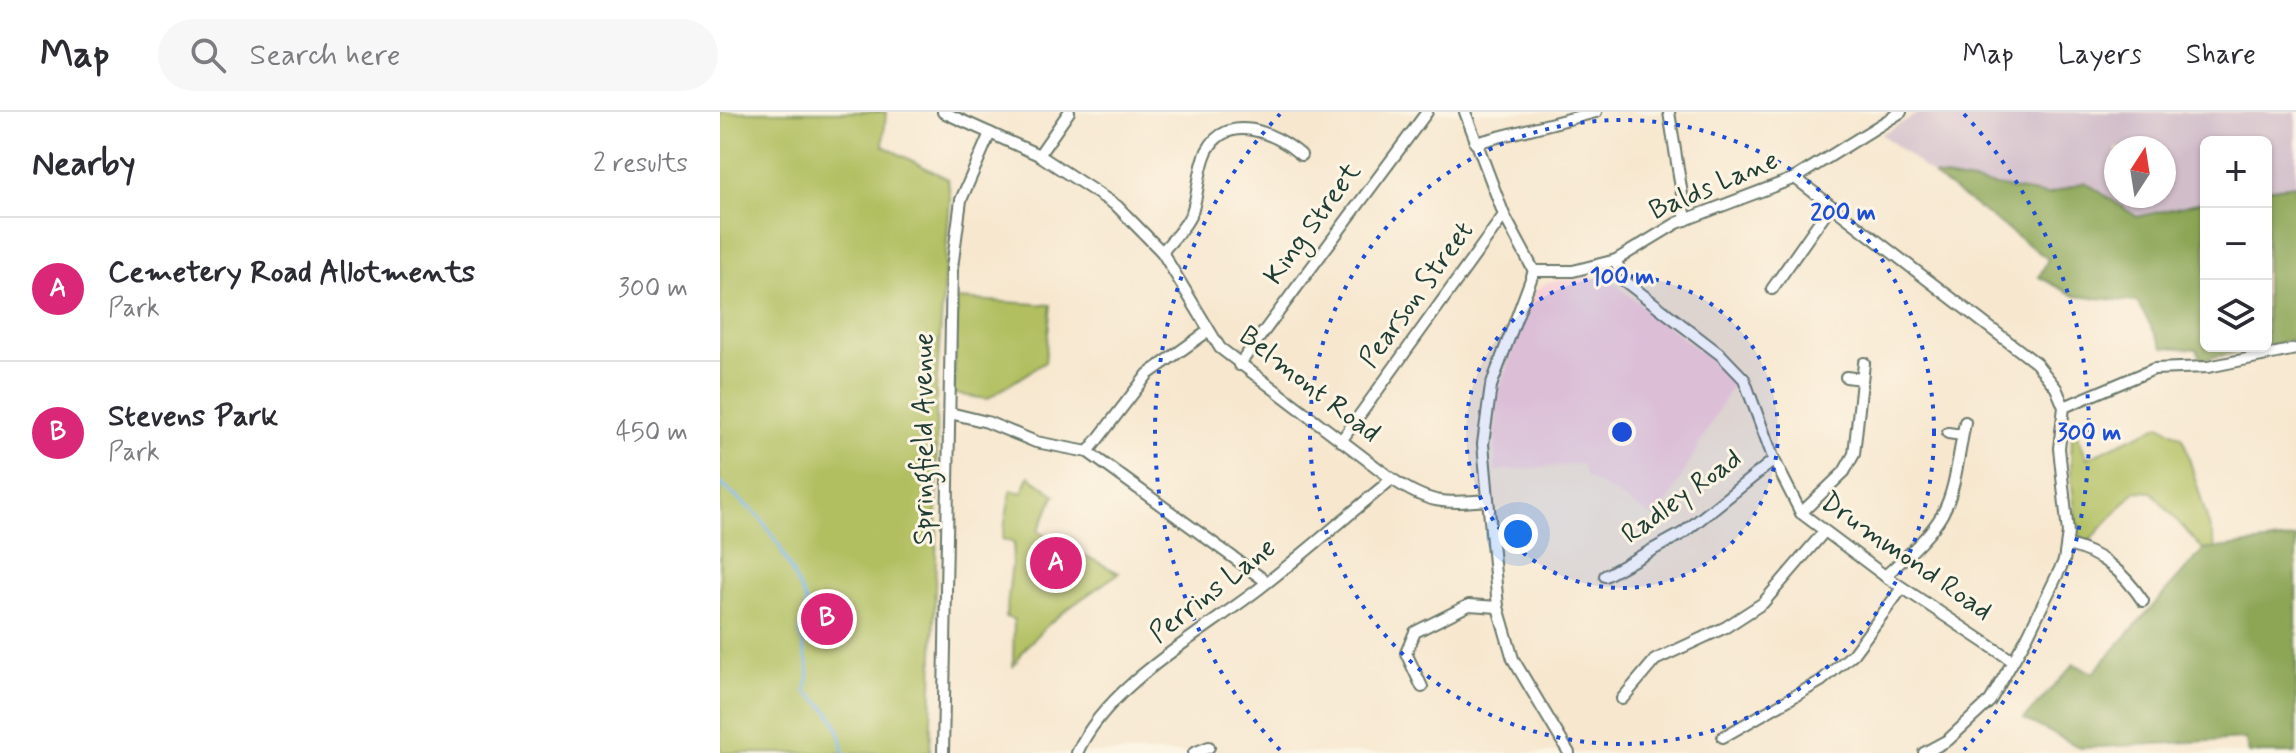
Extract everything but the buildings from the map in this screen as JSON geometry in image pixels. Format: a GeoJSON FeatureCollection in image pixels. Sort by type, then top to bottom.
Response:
{"type":"FeatureCollection","features":[{"type":"Feature","properties":{"kind":"street","name":"Belmont Road"},"geometry":{"type":"LineString","coordinates":[[943,112],[1039,155],[1117,206],[1162,252],[1181,280],[1207,332],[1239,365],[1392,479],[1418,496],[1438,503],[1488,500]]}},
{"type":"Feature","properties":{"kind":"street"},"geometry":{"type":"LineString","coordinates":[[1039,155],[1069,112]]}},
{"type":"Feature","properties":{"kind":"street","name":"King Street"},"geometry":{"type":"LineString","coordinates":[[1239,365],[1427,112]]}},
{"type":"Feature","properties":{"kind":"street"},"geometry":{"type":"LineString","coordinates":[[1465,112],[1504,215],[1534,271],[1491,386],[1483,444],[1498,607],[1513,659],[1569,753]]}},
{"type":"Feature","properties":{"kind":"street"},"geometry":{"type":"LineString","coordinates":[[1475,143],[1596,112]]}},
{"type":"Feature","properties":{"kind":"street"},"geometry":{"type":"LineString","coordinates":[[1669,112],[1686,220]]}},
{"type":"Feature","properties":{"kind":"street","name":"Balds Lane"},"geometry":{"type":"LineString","coordinates":[[1534,271],[1573,271],[1616,260],[1686,220],[1795,178],[1901,112]]}},
{"type":"Feature","properties":{"kind":"street"},"geometry":{"type":"LineString","coordinates":[[1162,252],[1191,215],[1207,149],[1220,134],[1230,128],[1255,126],[1271,131],[1301,155]]}},
{"type":"Feature","properties":{"kind":"street","name":"Springfield Avenue"},"geometry":{"type":"LineString","coordinates":[[943,753],[949,317],[956,225],[971,172],[990,133]]}},
{"type":"Feature","properties":{"kind":"street"},"geometry":{"type":"LineString","coordinates":[[1795,178],[1829,208],[2036,363],[2056,388],[2064,407],[2059,448],[2067,545],[2064,561],[1990,701],[1948,740],[1924,753]]}},
{"type":"Feature","properties":{"kind":"street"},"geometry":{"type":"LineString","coordinates":[[1772,289],[1829,208]]}},
{"type":"Feature","properties":{"kind":"street","name":"Pearson Street"},"geometry":{"type":"LineString","coordinates":[[1341,441],[1504,215]]}},
{"type":"Feature","properties":{"kind":"street","name":"Drummond Road"},"geometry":{"type":"LineString","coordinates":[[1616,260],[1622,279],[1721,355],[1744,379],[1774,460],[1801,513],[1823,533],[2013,661]]}},
{"type":"Feature","properties":{"kind":"street"},"geometry":{"type":"LineString","coordinates":[[1088,452],[1148,374],[1207,332]]}},
{"type":"Feature","properties":{"kind":"street"},"geometry":{"type":"LineString","coordinates":[[2064,407],[2154,369],[2208,367],[2296,349]]}},
{"type":"Feature","properties":{"kind":"street"},"geometry":{"type":"LineString","coordinates":[[1801,513],[1850,463],[1861,411],[1864,363]]}},
{"type":"Feature","properties":{"kind":"street"},"geometry":{"type":"LineString","coordinates":[[1846,377],[1862,379]]}},
{"type":"Feature","properties":{"kind":"street"},"geometry":{"type":"LineString","coordinates":[[950,413],[987,422],[1036,442],[1088,452],[1267,582]]}},
{"type":"Feature","properties":{"kind":"street"},"geometry":{"type":"LineString","coordinates":[[1885,576],[1926,539],[1943,518],[1954,491],[1965,422]]}},
{"type":"Feature","properties":{"kind":"street"},"geometry":{"type":"LineString","coordinates":[[1948,433],[1962,435]]}},
{"type":"Feature","properties":{"kind":"street","name":"Radley Road"},"geometry":{"type":"LineString","coordinates":[[1605,576],[1613,566],[1683,533],[1774,460]]}},
{"type":"Feature","properties":{"kind":"street","name":"Perrins Lane"},"geometry":{"type":"LineString","coordinates":[[1077,753],[1099,717],[1124,689],[1267,582],[1392,479]]}},
{"type":"Feature","properties":{"kind":"street"},"geometry":{"type":"LineString","coordinates":[[1624,690],[1655,660],[1726,627],[1763,603],[1823,533]]}},
{"type":"Feature","properties":{"kind":"street"},"geometry":{"type":"LineString","coordinates":[[2067,545],[2089,550],[2142,593]]}},
{"type":"Feature","properties":{"kind":"street"},"geometry":{"type":"LineString","coordinates":[[1732,737],[1821,681],[1853,654],[1902,588]]}},
{"type":"Feature","properties":{"kind":"street"},"geometry":{"type":"LineString","coordinates":[[1422,687],[1406,653],[1415,632],[1469,605],[1498,607]]}},
{"type":"Feature","properties":{"kind":"street"},"geometry":{"type":"LineString","coordinates":[[1195,753],[1209,747]]}},
{"type":"Feature","properties":{"kind":"shaded area"},"geometry":{"type":"Polygon","coordinates":[[[1921,112],[2296,112],[2296,185],[2272,188],[2272,136],[2200,136],[2200,202],[2176,208],[2176,136],[2104,136],[2104,195],[2085,182],[2047,195],[1933,175],[1881,134],[1921,112]]]}},
{"type":"Feature","properties":{"kind":"shaded area"},"geometry":{"type":"Polygon","coordinates":[[[2123,208],[2175,208],[2136,217],[2123,208]]]}},
{"type":"Feature","properties":{"kind":"shaded area"},"geometry":{"type":"Polygon","coordinates":[[[1604,275],[1735,380],[1658,520],[1586,477],[1582,464],[1495,471],[1497,396],[1533,293],[1547,282],[1604,275]]]}},
{"type":"Feature","properties":{"kind":"green space"},"geometry":{"type":"Polygon","coordinates":[[[720,112],[886,112],[883,146],[948,179],[950,199],[936,391],[937,525],[930,753],[720,753],[720,112]]]}},
{"type":"Feature","properties":{"kind":"green space"},"geometry":{"type":"Polygon","coordinates":[[[1933,175],[2047,195],[2085,182],[2104,195],[2104,208],[2124,208],[2137,217],[2200,202],[2200,352],[2237,352],[2201,360],[2197,349],[2163,347],[2137,302],[2075,296],[2039,277],[2048,259],[1933,175]]]}},
{"type":"Feature","properties":{"kind":"green space"},"geometry":{"type":"Polygon","coordinates":[[[2296,185],[2296,339],[2272,345],[2272,208],[2272,188],[2296,185]]]}},
{"type":"Feature","properties":{"kind":"green space"},"geometry":{"type":"Polygon","coordinates":[[[957,299],[1051,305],[1045,362],[987,399],[954,394],[957,299]]]}},
{"type":"Feature","properties":{"kind":"green space"},"geometry":{"type":"Polygon","coordinates":[[[2072,422],[2087,458],[2160,425],[2183,438],[2216,549],[2203,550],[2152,492],[2135,491],[2089,542],[2077,534],[2071,473],[2072,422]]]}},
{"type":"Feature","properties":{"kind":"green space"},"geometry":{"type":"Polygon","coordinates":[[[1029,476],[1055,495],[1038,531],[1052,540],[1050,546],[1082,554],[1119,573],[1047,626],[1013,667],[1014,620],[1006,617],[1014,543],[1002,539],[1011,490],[1022,493],[1029,476]]]}},
{"type":"Feature","properties":{"kind":"green space"},"geometry":{"type":"Polygon","coordinates":[[[2296,538],[2296,753],[2249,753],[2245,739],[2081,748],[2024,719],[2074,664],[2093,673],[2203,550],[2296,538]]]}},
{"type":"Feature","properties":{"kind":"waterway"},"geometry":{"type":"LineString","coordinates":[[720,483],[760,517],[780,547],[806,602],[800,631],[809,672],[806,692],[822,704],[833,718],[844,753]]}},
{"type":"Feature","properties":{"kind":"place","name":"Cemetery Road Allotments"},"geometry":{"type":"Point","coordinates":[1056,563]}},
{"type":"Feature","properties":{"kind":"place","name":"Stevens Park"},"geometry":{"type":"Point","coordinates":[827,619]}}]}
